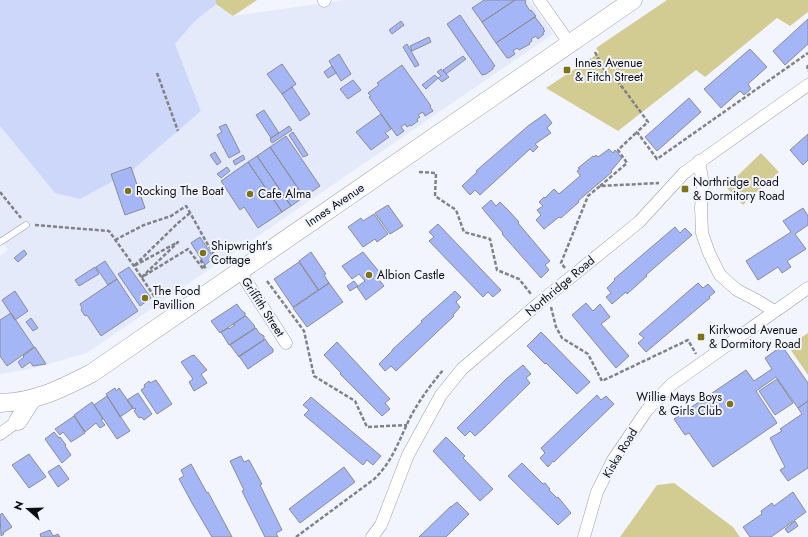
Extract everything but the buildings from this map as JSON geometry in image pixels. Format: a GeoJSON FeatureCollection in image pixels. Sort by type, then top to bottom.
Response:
{"type":"FeatureCollection","features":[{"type":"Feature","properties":{"kind":"main road","name":"Innes Avenue"},"geometry":{"type":"LineString","coordinates":[[0,403],[32,399],[58,390],[92,373],[239,270],[633,0]]}},
{"type":"Feature","properties":{"kind":"main road"},"geometry":{"type":"LineString","coordinates":[[18,421],[32,399]]}},
{"type":"Feature","properties":{"kind":"street"},"geometry":{"type":"LineString","coordinates":[[539,0],[570,44]]}},
{"type":"Feature","properties":{"kind":"street","name":"Northridge Road"},"geometry":{"type":"LineString","coordinates":[[372,537],[381,525],[408,455],[441,395],[462,369],[572,276],[639,222],[684,173],[699,161],[808,86]]}},
{"type":"Feature","properties":{"kind":"street"},"geometry":{"type":"LineString","coordinates":[[699,161],[703,184],[701,208],[702,233],[714,264],[720,275],[737,290],[758,300],[774,311]]}},
{"type":"Feature","properties":{"kind":"street","name":"Griffith Street"},"geometry":{"type":"LineString","coordinates":[[239,270],[286,343]]}},
{"type":"Feature","properties":{"kind":"street","name":"Kiska Road"},"geometry":{"type":"LineString","coordinates":[[584,537],[598,492],[610,466],[623,444],[647,410],[672,384],[808,288]]}},
{"type":"Feature","properties":{"kind":"street"},"geometry":{"type":"LineString","coordinates":[[0,434],[18,421]]}},
{"type":"Feature","properties":{"kind":"lane"},"geometry":{"type":"LineString","coordinates":[[0,242],[26,224]]}},
{"type":"Feature","properties":{"kind":"path"},"geometry":{"type":"LineString","coordinates":[[572,276],[561,263],[588,196],[627,163],[618,150],[648,122],[614,76],[609,79],[595,52]]}},
{"type":"Feature","properties":{"kind":"path"},"geometry":{"type":"LineString","coordinates":[[637,132],[657,159],[808,53]]}},
{"type":"Feature","properties":{"kind":"path"},"geometry":{"type":"LineString","coordinates":[[808,65],[808,71]]}},
{"type":"Feature","properties":{"kind":"path"},"geometry":{"type":"LineString","coordinates":[[157,73],[178,131]]}},
{"type":"Feature","properties":{"kind":"path"},"geometry":{"type":"LineString","coordinates":[[600,186],[662,183],[669,189]]}},
{"type":"Feature","properties":{"kind":"path"},"geometry":{"type":"LineString","coordinates":[[0,192],[26,224],[109,231],[158,302]]}},
{"type":"Feature","properties":{"kind":"path"},"geometry":{"type":"LineString","coordinates":[[115,240],[144,225],[171,216],[186,206],[197,222],[201,234],[218,260]]}},
{"type":"Feature","properties":{"kind":"path"},"geometry":{"type":"LineString","coordinates":[[134,266],[190,213]]}},
{"type":"Feature","properties":{"kind":"path"},"geometry":{"type":"LineString","coordinates":[[134,266],[178,242],[142,277]]}},
{"type":"Feature","properties":{"kind":"path"},"geometry":{"type":"LineString","coordinates":[[142,277],[188,249],[205,269],[201,261],[202,260]]}},
{"type":"Feature","properties":{"kind":"path"},"geometry":{"type":"LineString","coordinates":[[267,281],[304,331],[314,376],[355,401],[367,427],[406,425]]}},
{"type":"Feature","properties":{"kind":"shaded area"},"geometry":{"type":"Polygon","coordinates":[[[210,0],[257,0],[233,16],[216,4],[211,8],[210,0]]]}},
{"type":"Feature","properties":{"kind":"shaded area"},"geometry":{"type":"Polygon","coordinates":[[[345,0],[529,0],[553,34],[87,353],[30,369],[0,374],[0,256],[8,250],[0,238],[0,126],[55,193],[176,132],[201,111],[175,44],[194,22],[216,4],[234,16],[345,0]]]}},
{"type":"Feature","properties":{"kind":"shaded area"},"geometry":{"type":"Polygon","coordinates":[[[667,0],[808,0],[808,12],[790,26],[777,18],[705,77],[696,70],[618,131],[546,88],[599,53],[596,48],[667,0]]]}},
{"type":"Feature","properties":{"kind":"shaded area"},"geometry":{"type":"Polygon","coordinates":[[[761,153],[779,172],[762,188],[760,186],[761,188],[743,205],[726,187],[761,153]]]}},
{"type":"Feature","properties":{"kind":"shaded area"},"geometry":{"type":"Polygon","coordinates":[[[808,333],[808,375],[788,346],[808,333]]]}},
{"type":"Feature","properties":{"kind":"shaded area"},"geometry":{"type":"Polygon","coordinates":[[[674,483],[733,527],[740,537],[620,537],[657,485],[674,483]]]}},
{"type":"Feature","properties":{"kind":"water"},"geometry":{"type":"Polygon","coordinates":[[[0,0],[216,0],[216,4],[194,22],[175,44],[201,111],[130,172],[80,199],[55,193],[0,126],[0,0]]]}},
{"type":"Feature","properties":{"kind":"place","name":"Innes Avenue & Fitch Street"},"geometry":{"type":"Point","coordinates":[567,70]}},
{"type":"Feature","properties":{"kind":"place","name":"Northridge Road & Dormitory Road"},"geometry":{"type":"Point","coordinates":[685,189]}},
{"type":"Feature","properties":{"kind":"place","name":"Rocking The Boat"},"geometry":{"type":"Point","coordinates":[128,191]}},
{"type":"Feature","properties":{"kind":"place","name":"Cafe Alma"},"geometry":{"type":"Point","coordinates":[250,194]}},
{"type":"Feature","properties":{"kind":"place","name":"Shipwright’s Cottage"},"geometry":{"type":"Point","coordinates":[203,253]}},
{"type":"Feature","properties":{"kind":"place","name":"Albion Castle"},"geometry":{"type":"Point","coordinates":[369,275]}},
{"type":"Feature","properties":{"kind":"place","name":"The Food Pavillion"},"geometry":{"type":"Point","coordinates":[145,298]}},
{"type":"Feature","properties":{"kind":"place","name":"Kirkwood Avenue & Dormitory Road"},"geometry":{"type":"Point","coordinates":[701,337]}},
{"type":"Feature","properties":{"kind":"place","name":"Willie Mays Boys & Girls Club"},"geometry":{"type":"Point","coordinates":[730,404]}}]}
